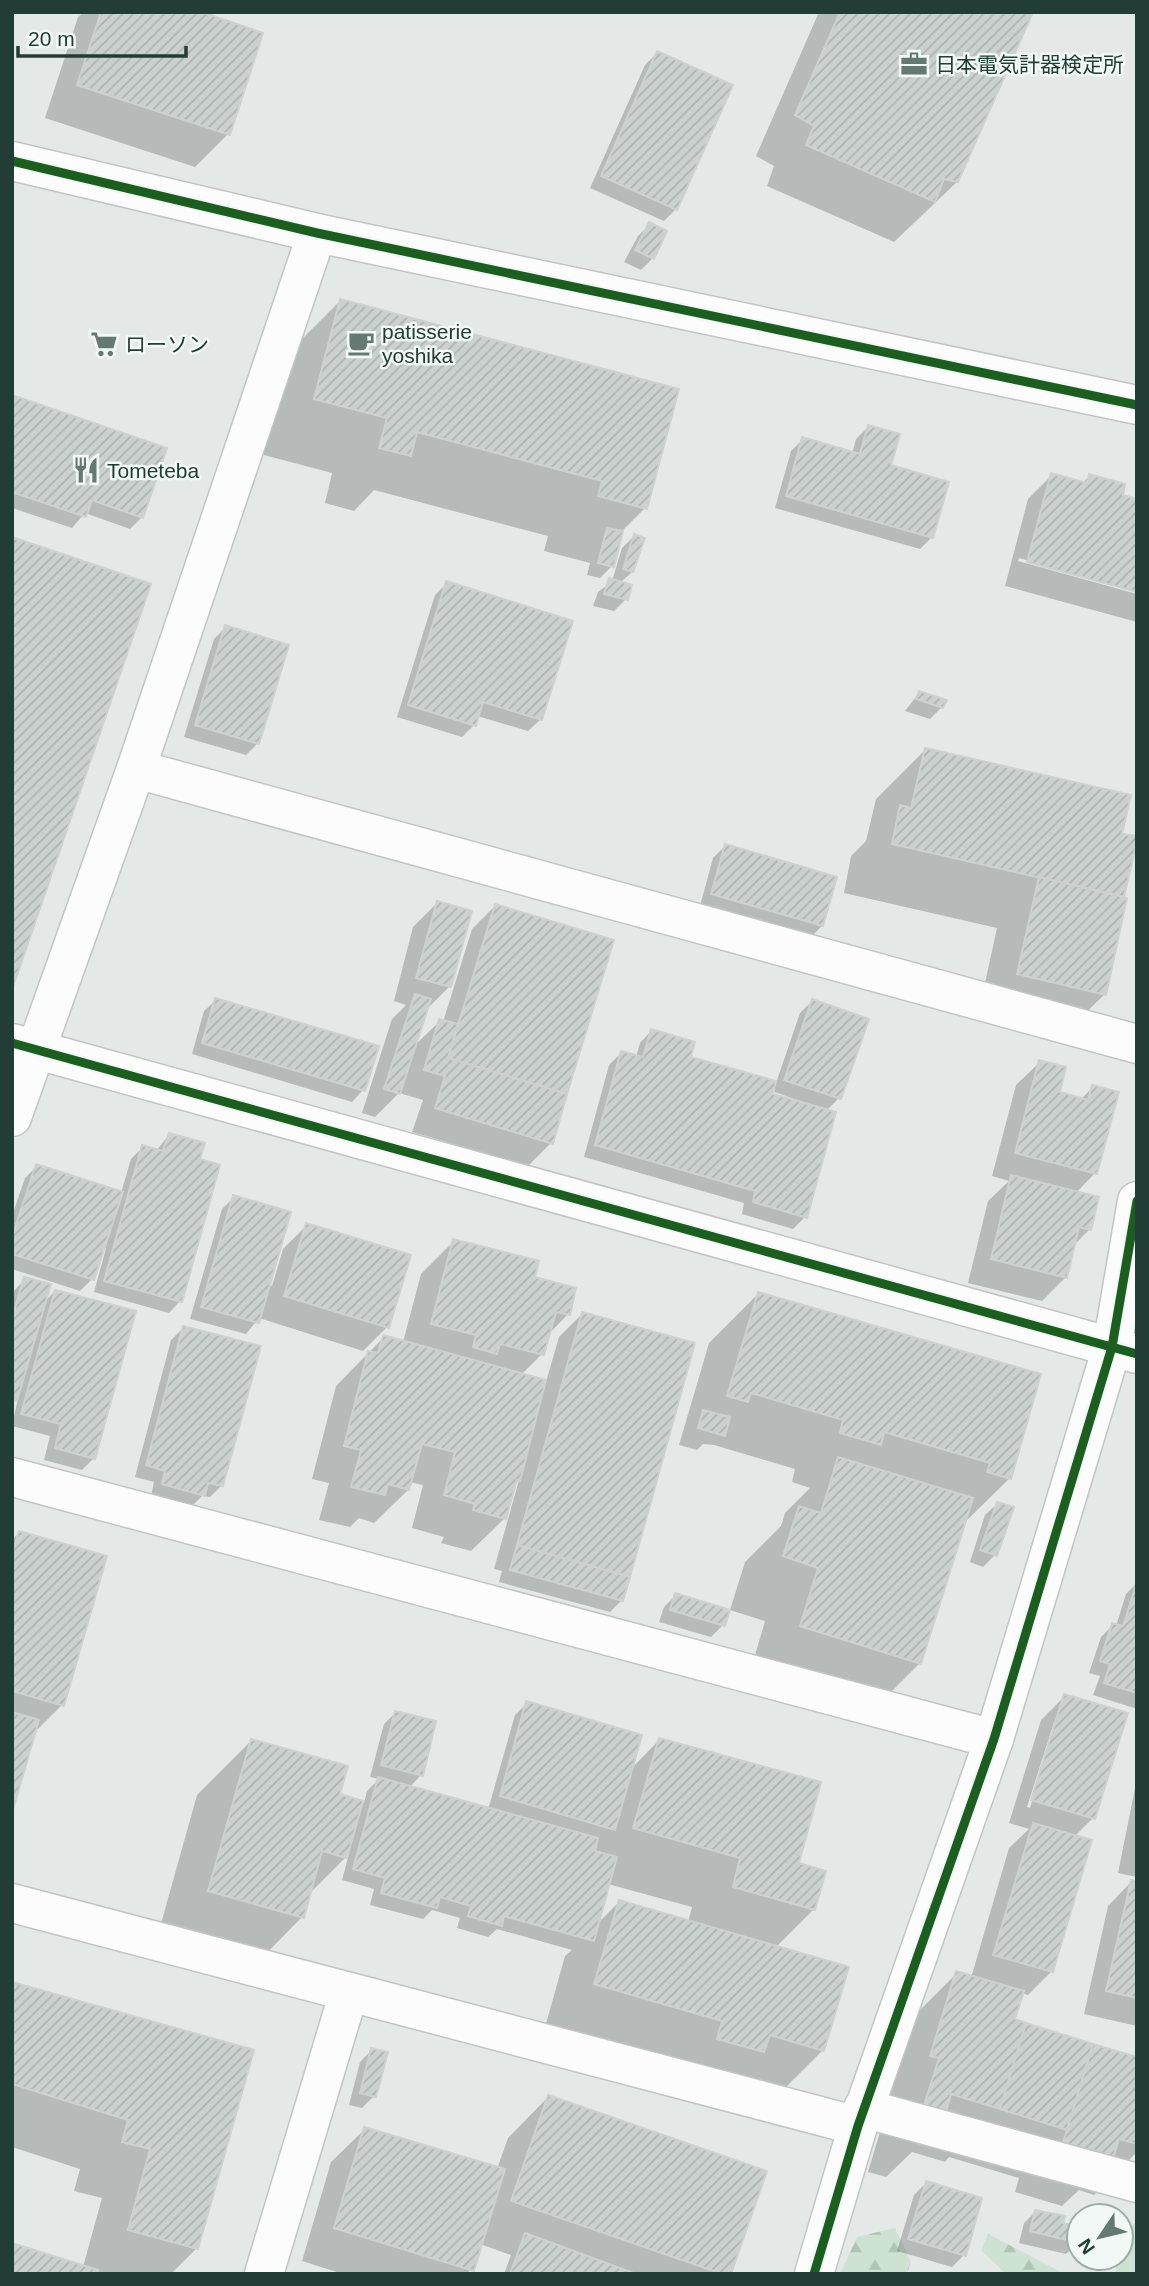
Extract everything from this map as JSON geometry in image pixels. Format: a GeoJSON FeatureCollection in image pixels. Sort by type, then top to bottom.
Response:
{"type":"FeatureCollection","features":[{"type":"Feature","properties":{"kind":"street"},"geometry":{"type":"LineString","coordinates":[[12,161],[317,233],[1137,405]]}},
{"type":"Feature","properties":{"kind":"street"},"geometry":{"type":"LineString","coordinates":[[12,1117],[23,1047],[136,769],[317,233]]}},
{"type":"Feature","properties":{"kind":"street"},"geometry":{"type":"LineString","coordinates":[[136,769],[1137,1044]]}},
{"type":"Feature","properties":{"kind":"street"},"geometry":{"type":"LineString","coordinates":[[23,1047],[1125,1351]]}},
{"type":"Feature","properties":{"kind":"street"},"geometry":{"type":"LineString","coordinates":[[814,2274],[860,2117],[995,1739],[1125,1351],[1137,1201]]}},
{"type":"Feature","properties":{"kind":"street"},"geometry":{"type":"LineString","coordinates":[[12,1478],[995,1739]]}},
{"type":"Feature","properties":{"kind":"street"},"geometry":{"type":"LineString","coordinates":[[12,1903],[349,1992],[1137,2183]]}},
{"type":"Feature","properties":{"kind":"street"},"geometry":{"type":"LineString","coordinates":[[264,2274],[349,1992]]}},
{"type":"Feature","properties":{"kind":"green space"},"geometry":{"type":"Polygon","coordinates":[[[1137,2220],[1137,2274],[1116,2274],[1135,2272],[1137,2220]]]}},
{"type":"Feature","properties":{"kind":"green space"},"geometry":{"type":"Polygon","coordinates":[[[895,2228],[911,2262],[907,2274],[840,2274],[857,2237],[895,2228]]]}},
{"type":"Feature","properties":{"kind":"green space"},"geometry":{"type":"Polygon","coordinates":[[[988,2234],[1065,2274],[1006,2274],[981,2250],[988,2234]]]}},
{"type":"Feature","properties":{"kind":"building"},"geometry":{"type":"Polygon","coordinates":[[[101,12],[202,12],[263,33],[230,135],[77,85],[101,12]]]}},
{"type":"Feature","properties":{"kind":"building","name":"日本電気計器検定所"},"geometry":{"type":"Polygon","coordinates":[[[840,12],[1033,12],[958,182],[944,179],[935,202],[806,145],[814,126],[795,115],[840,12]]]}},
{"type":"Feature","properties":{"kind":"building"},"geometry":{"type":"Polygon","coordinates":[[[657,51],[733,85],[677,210],[601,176],[657,51]]]}},
{"type":"Feature","properties":{"kind":"building"},"geometry":{"type":"Polygon","coordinates":[[[649,222],[667,231],[654,259],[635,250],[649,222]]]}},
{"type":"Feature","properties":{"kind":"building"},"geometry":{"type":"Polygon","coordinates":[[[340,299],[679,389],[647,509],[598,496],[602,481],[417,432],[411,456],[379,448],[387,418],[314,399],[340,299]]]}},
{"type":"Feature","properties":{"kind":"building","name":"Tometeba"},"geometry":{"type":"Polygon","coordinates":[[[12,395],[167,448],[143,518],[92,500],[86,517],[12,492],[12,395]]]}},
{"type":"Feature","properties":{"kind":"building"},"geometry":{"type":"Polygon","coordinates":[[[868,425],[900,434],[891,465],[949,482],[933,538],[786,496],[802,437],[860,454],[868,425]]]}},
{"type":"Feature","properties":{"kind":"building"},"geometry":{"type":"Polygon","coordinates":[[[1051,473],[1087,483],[1089,474],[1125,484],[1123,495],[1137,499],[1137,592],[1027,562],[1051,473]]]}},
{"type":"Feature","properties":{"kind":"building"},"geometry":{"type":"Polygon","coordinates":[[[607,528],[623,531],[614,567],[598,563],[607,528]]]}},
{"type":"Feature","properties":{"kind":"building"},"geometry":{"type":"Polygon","coordinates":[[[634,534],[645,538],[633,572],[623,569],[634,534]]]}},
{"type":"Feature","properties":{"kind":"building"},"geometry":{"type":"Polygon","coordinates":[[[12,537],[151,584],[12,990],[12,537]]]}},
{"type":"Feature","properties":{"kind":"building"},"geometry":{"type":"Polygon","coordinates":[[[609,578],[632,585],[628,600],[604,594],[609,578]]]}},
{"type":"Feature","properties":{"kind":"building"},"geometry":{"type":"Polygon","coordinates":[[[446,581],[573,621],[542,720],[483,702],[476,726],[408,705],[446,581]]]}},
{"type":"Feature","properties":{"kind":"building"},"geometry":{"type":"Polygon","coordinates":[[[225,625],[289,645],[259,744],[195,725],[225,625]]]}},
{"type":"Feature","properties":{"kind":"building"},"geometry":{"type":"Polygon","coordinates":[[[919,691],[947,700],[943,708],[916,699],[919,691]]]}},
{"type":"Feature","properties":{"kind":"building"},"geometry":{"type":"Polygon","coordinates":[[[925,748],[1131,795],[1122,834],[1137,836],[1137,841],[1124,897],[892,844],[900,805],[911,808],[925,748]]]}},
{"type":"Feature","properties":{"kind":"building"},"geometry":{"type":"Polygon","coordinates":[[[725,844],[837,877],[823,926],[711,894],[725,844]]]}},
{"type":"Feature","properties":{"kind":"building"},"geometry":{"type":"Polygon","coordinates":[[[1039,877],[1127,898],[1106,995],[1017,974],[1039,877]]]}},
{"type":"Feature","properties":{"kind":"building"},"geometry":{"type":"Polygon","coordinates":[[[437,901],[472,911],[451,987],[416,978],[437,901]]]}},
{"type":"Feature","properties":{"kind":"building"},"geometry":{"type":"Polygon","coordinates":[[[495,904],[614,940],[567,1094],[448,1058],[495,904]]]}},
{"type":"Feature","properties":{"kind":"building"},"geometry":{"type":"Polygon","coordinates":[[[415,994],[431,999],[400,1094],[384,1089],[415,994]]]}},
{"type":"Feature","properties":{"kind":"building"},"geometry":{"type":"Polygon","coordinates":[[[215,998],[379,1046],[365,1091],[202,1043],[215,998]]]}},
{"type":"Feature","properties":{"kind":"building"},"geometry":{"type":"Polygon","coordinates":[[[812,999],[869,1019],[841,1099],[784,1080],[812,999]]]}},
{"type":"Feature","properties":{"kind":"building"},"geometry":{"type":"Polygon","coordinates":[[[439,1019],[458,1024],[448,1058],[567,1094],[553,1144],[435,1108],[445,1076],[424,1070],[439,1019]]]}},
{"type":"Feature","properties":{"kind":"building"},"geometry":{"type":"Polygon","coordinates":[[[651,1029],[695,1042],[691,1057],[776,1081],[773,1094],[836,1112],[807,1218],[753,1202],[755,1191],[595,1145],[621,1051],[643,1057],[651,1029]]]}},
{"type":"Feature","properties":{"kind":"building"},"geometry":{"type":"Polygon","coordinates":[[[1039,1060],[1066,1067],[1060,1092],[1088,1100],[1092,1085],[1119,1092],[1097,1174],[1015,1153],[1039,1060]]]}},
{"type":"Feature","properties":{"kind":"building"},"geometry":{"type":"Polygon","coordinates":[[[169,1133],[205,1143],[200,1159],[220,1165],[182,1302],[104,1281],[142,1145],[163,1151],[169,1133]]]}},
{"type":"Feature","properties":{"kind":"building"},"geometry":{"type":"Polygon","coordinates":[[[36,1164],[123,1192],[94,1280],[12,1254],[12,1237],[36,1164]]]}},
{"type":"Feature","properties":{"kind":"building"},"geometry":{"type":"Polygon","coordinates":[[[1011,1175],[1099,1197],[1091,1230],[1079,1227],[1067,1278],[991,1259],[1011,1175]]]}},
{"type":"Feature","properties":{"kind":"building"},"geometry":{"type":"Polygon","coordinates":[[[233,1195],[291,1212],[259,1323],[201,1307],[233,1195]]]}},
{"type":"Feature","properties":{"kind":"building"},"geometry":{"type":"Polygon","coordinates":[[[306,1223],[411,1255],[389,1328],[284,1296],[306,1223]]]}},
{"type":"Feature","properties":{"kind":"building"},"geometry":{"type":"Polygon","coordinates":[[[453,1239],[539,1261],[535,1277],[576,1288],[570,1315],[556,1312],[544,1355],[500,1344],[497,1354],[473,1347],[476,1335],[431,1324],[453,1239]]]}},
{"type":"Feature","properties":{"kind":"building"},"geometry":{"type":"Polygon","coordinates":[[[24,1277],[51,1284],[17,1401],[12,1400],[12,1318],[24,1277]]]}},
{"type":"Feature","properties":{"kind":"building"},"geometry":{"type":"Polygon","coordinates":[[[55,1290],[136,1311],[95,1459],[55,1448],[61,1424],[21,1414],[55,1290]]]}},
{"type":"Feature","properties":{"kind":"building"},"geometry":{"type":"Polygon","coordinates":[[[758,1292],[1041,1374],[1011,1479],[987,1472],[990,1463],[884,1432],[881,1445],[840,1433],[843,1420],[751,1393],[748,1402],[727,1396],[758,1292]]]}},
{"type":"Feature","properties":{"kind":"building"},"geometry":{"type":"Polygon","coordinates":[[[582,1312],[695,1343],[630,1577],[517,1545],[582,1312]]]}},
{"type":"Feature","properties":{"kind":"building"},"geometry":{"type":"Polygon","coordinates":[[[183,1326],[261,1346],[223,1486],[208,1483],[205,1496],[162,1484],[165,1471],[146,1465],[183,1326]]]}},
{"type":"Feature","properties":{"kind":"building"},"geometry":{"type":"Polygon","coordinates":[[[383,1335],[546,1380],[520,1481],[517,1480],[506,1519],[473,1510],[475,1504],[444,1495],[455,1452],[422,1444],[409,1490],[388,1484],[385,1495],[351,1487],[361,1450],[344,1446],[368,1351],[378,1353],[383,1335]]]}},
{"type":"Feature","properties":{"kind":"building"},"geometry":{"type":"Polygon","coordinates":[[[703,1410],[730,1417],[725,1436],[698,1428],[703,1410]]]}},
{"type":"Feature","properties":{"kind":"building"},"geometry":{"type":"Polygon","coordinates":[[[838,1457],[973,1498],[921,1664],[800,1626],[818,1568],[783,1556],[799,1506],[821,1513],[838,1457]]]}},
{"type":"Feature","properties":{"kind":"building"},"geometry":{"type":"Polygon","coordinates":[[[997,1502],[1014,1507],[997,1556],[980,1550],[997,1502]]]}},
{"type":"Feature","properties":{"kind":"building"},"geometry":{"type":"Polygon","coordinates":[[[19,1531],[107,1556],[64,1706],[12,1691],[12,1554],[19,1531]]]}},
{"type":"Feature","properties":{"kind":"building"},"geometry":{"type":"Polygon","coordinates":[[[517,1545],[630,1577],[623,1601],[510,1570],[517,1545]]]}},
{"type":"Feature","properties":{"kind":"building"},"geometry":{"type":"Polygon","coordinates":[[[1137,1582],[1137,1693],[1104,1683],[1110,1664],[1100,1661],[1112,1623],[1123,1626],[1137,1582]]]}},
{"type":"Feature","properties":{"kind":"building"},"geometry":{"type":"Polygon","coordinates":[[[675,1593],[730,1610],[725,1626],[670,1610],[675,1593]]]}},
{"type":"Feature","properties":{"kind":"building"},"geometry":{"type":"Polygon","coordinates":[[[1064,1694],[1128,1713],[1095,1819],[1031,1800],[1064,1694]]]}},
{"type":"Feature","properties":{"kind":"building"},"geometry":{"type":"Polygon","coordinates":[[[526,1701],[642,1735],[615,1830],[500,1796],[526,1701]]]}},
{"type":"Feature","properties":{"kind":"building"},"geometry":{"type":"Polygon","coordinates":[[[395,1711],[436,1721],[423,1776],[381,1765],[395,1711]]]}},
{"type":"Feature","properties":{"kind":"building"},"geometry":{"type":"Polygon","coordinates":[[[12,1712],[39,1720],[12,1813],[12,1712]]]}},
{"type":"Feature","properties":{"kind":"building"},"geometry":{"type":"Polygon","coordinates":[[[659,1738],[821,1782],[799,1863],[826,1871],[815,1910],[733,1887],[740,1858],[633,1828],[659,1738]]]}},
{"type":"Feature","properties":{"kind":"building"},"geometry":{"type":"Polygon","coordinates":[[[251,1739],[348,1766],[340,1794],[363,1801],[347,1858],[322,1851],[304,1918],[208,1891],[251,1739]]]}},
{"type":"Feature","properties":{"kind":"building"},"geometry":{"type":"Polygon","coordinates":[[[378,1777],[598,1838],[595,1851],[617,1857],[594,1941],[504,1916],[502,1926],[468,1916],[471,1906],[440,1897],[437,1908],[381,1893],[385,1878],[353,1869],[378,1777]]]}},
{"type":"Feature","properties":{"kind":"building"},"geometry":{"type":"Polygon","coordinates":[[[1033,1823],[1092,1840],[1053,1972],[993,1955],[1033,1823]]]}},
{"type":"Feature","properties":{"kind":"building"},"geometry":{"type":"Polygon","coordinates":[[[1131,1880],[1137,1881],[1137,1998],[1106,1991],[1131,1880]]]}},
{"type":"Feature","properties":{"kind":"building"},"geometry":{"type":"Polygon","coordinates":[[[619,1900],[849,1967],[824,2051],[770,2035],[764,2052],[717,2039],[722,2021],[594,1984],[619,1900]]]}},
{"type":"Feature","properties":{"kind":"building"},"geometry":{"type":"Polygon","coordinates":[[[956,1971],[1024,1991],[1015,2019],[1026,2023],[1000,2109],[951,2094],[942,2124],[920,2118],[939,2058],[930,2056],[956,1971]]]}},
{"type":"Feature","properties":{"kind":"building"},"geometry":{"type":"Polygon","coordinates":[[[12,1982],[254,2050],[198,2249],[128,2230],[150,2149],[122,2142],[128,2120],[12,2084],[12,1982]]]}},
{"type":"Feature","properties":{"kind":"building"},"geometry":{"type":"Polygon","coordinates":[[[1026,2023],[1093,2044],[1067,2130],[1000,2109],[1026,2023]]]}},
{"type":"Feature","properties":{"kind":"building"},"geometry":{"type":"Polygon","coordinates":[[[1093,2044],[1137,2057],[1137,2144],[1119,2139],[1113,2158],[1063,2143],[1093,2044]]]}},
{"type":"Feature","properties":{"kind":"building"},"geometry":{"type":"Polygon","coordinates":[[[371,2048],[388,2052],[376,2097],[360,2093],[371,2048]]]}},
{"type":"Feature","properties":{"kind":"building"},"geometry":{"type":"Polygon","coordinates":[[[548,2095],[767,2171],[731,2274],[722,2274],[511,2201],[548,2095]]]}},
{"type":"Feature","properties":{"kind":"building"},"geometry":{"type":"Polygon","coordinates":[[[364,2127],[505,2169],[474,2271],[334,2228],[364,2127]]]}},
{"type":"Feature","properties":{"kind":"building"},"geometry":{"type":"Polygon","coordinates":[[[926,2181],[982,2198],[966,2256],[908,2239],[926,2181]]]}},
{"type":"Feature","properties":{"kind":"building"},"geometry":{"type":"Polygon","coordinates":[[[1035,2210],[1065,2216],[1065,2240],[1030,2231],[1035,2210]]]}},
{"type":"Feature","properties":{"kind":"building"},"geometry":{"type":"Polygon","coordinates":[[[525,2233],[636,2274],[510,2274],[525,2233]]]}},
{"type":"Feature","properties":{"kind":"building"},"geometry":{"type":"Polygon","coordinates":[[[12,2243],[98,2270],[97,2274],[12,2274],[12,2243]]]}},
{"type":"Feature","properties":{"kind":"cycle path"},"geometry":{"type":"LineString","coordinates":[[12,161],[317,233],[1137,405]]}},
{"type":"Feature","properties":{"kind":"cycle path"},"geometry":{"type":"LineString","coordinates":[[12,1043],[1137,1354]]}},
{"type":"Feature","properties":{"kind":"cycle path"},"geometry":{"type":"LineString","coordinates":[[814,2274],[858,2126],[994,1739],[1112,1347],[1137,1201]]}},
{"type":"Feature","properties":{"kind":"place","name":"日本電気計器検定所"},"geometry":{"type":"Point","coordinates":[914,64]}},
{"type":"Feature","properties":{"kind":"place","name":"patisserie yoshika"},"geometry":{"type":"Point","coordinates":[361,343]}},
{"type":"Feature","properties":{"kind":"place","name":"ローソン"},"geometry":{"type":"Point","coordinates":[104,344]}},
{"type":"Feature","properties":{"kind":"place","name":"Tometeba"},"geometry":{"type":"Point","coordinates":[86,470]}}]}
